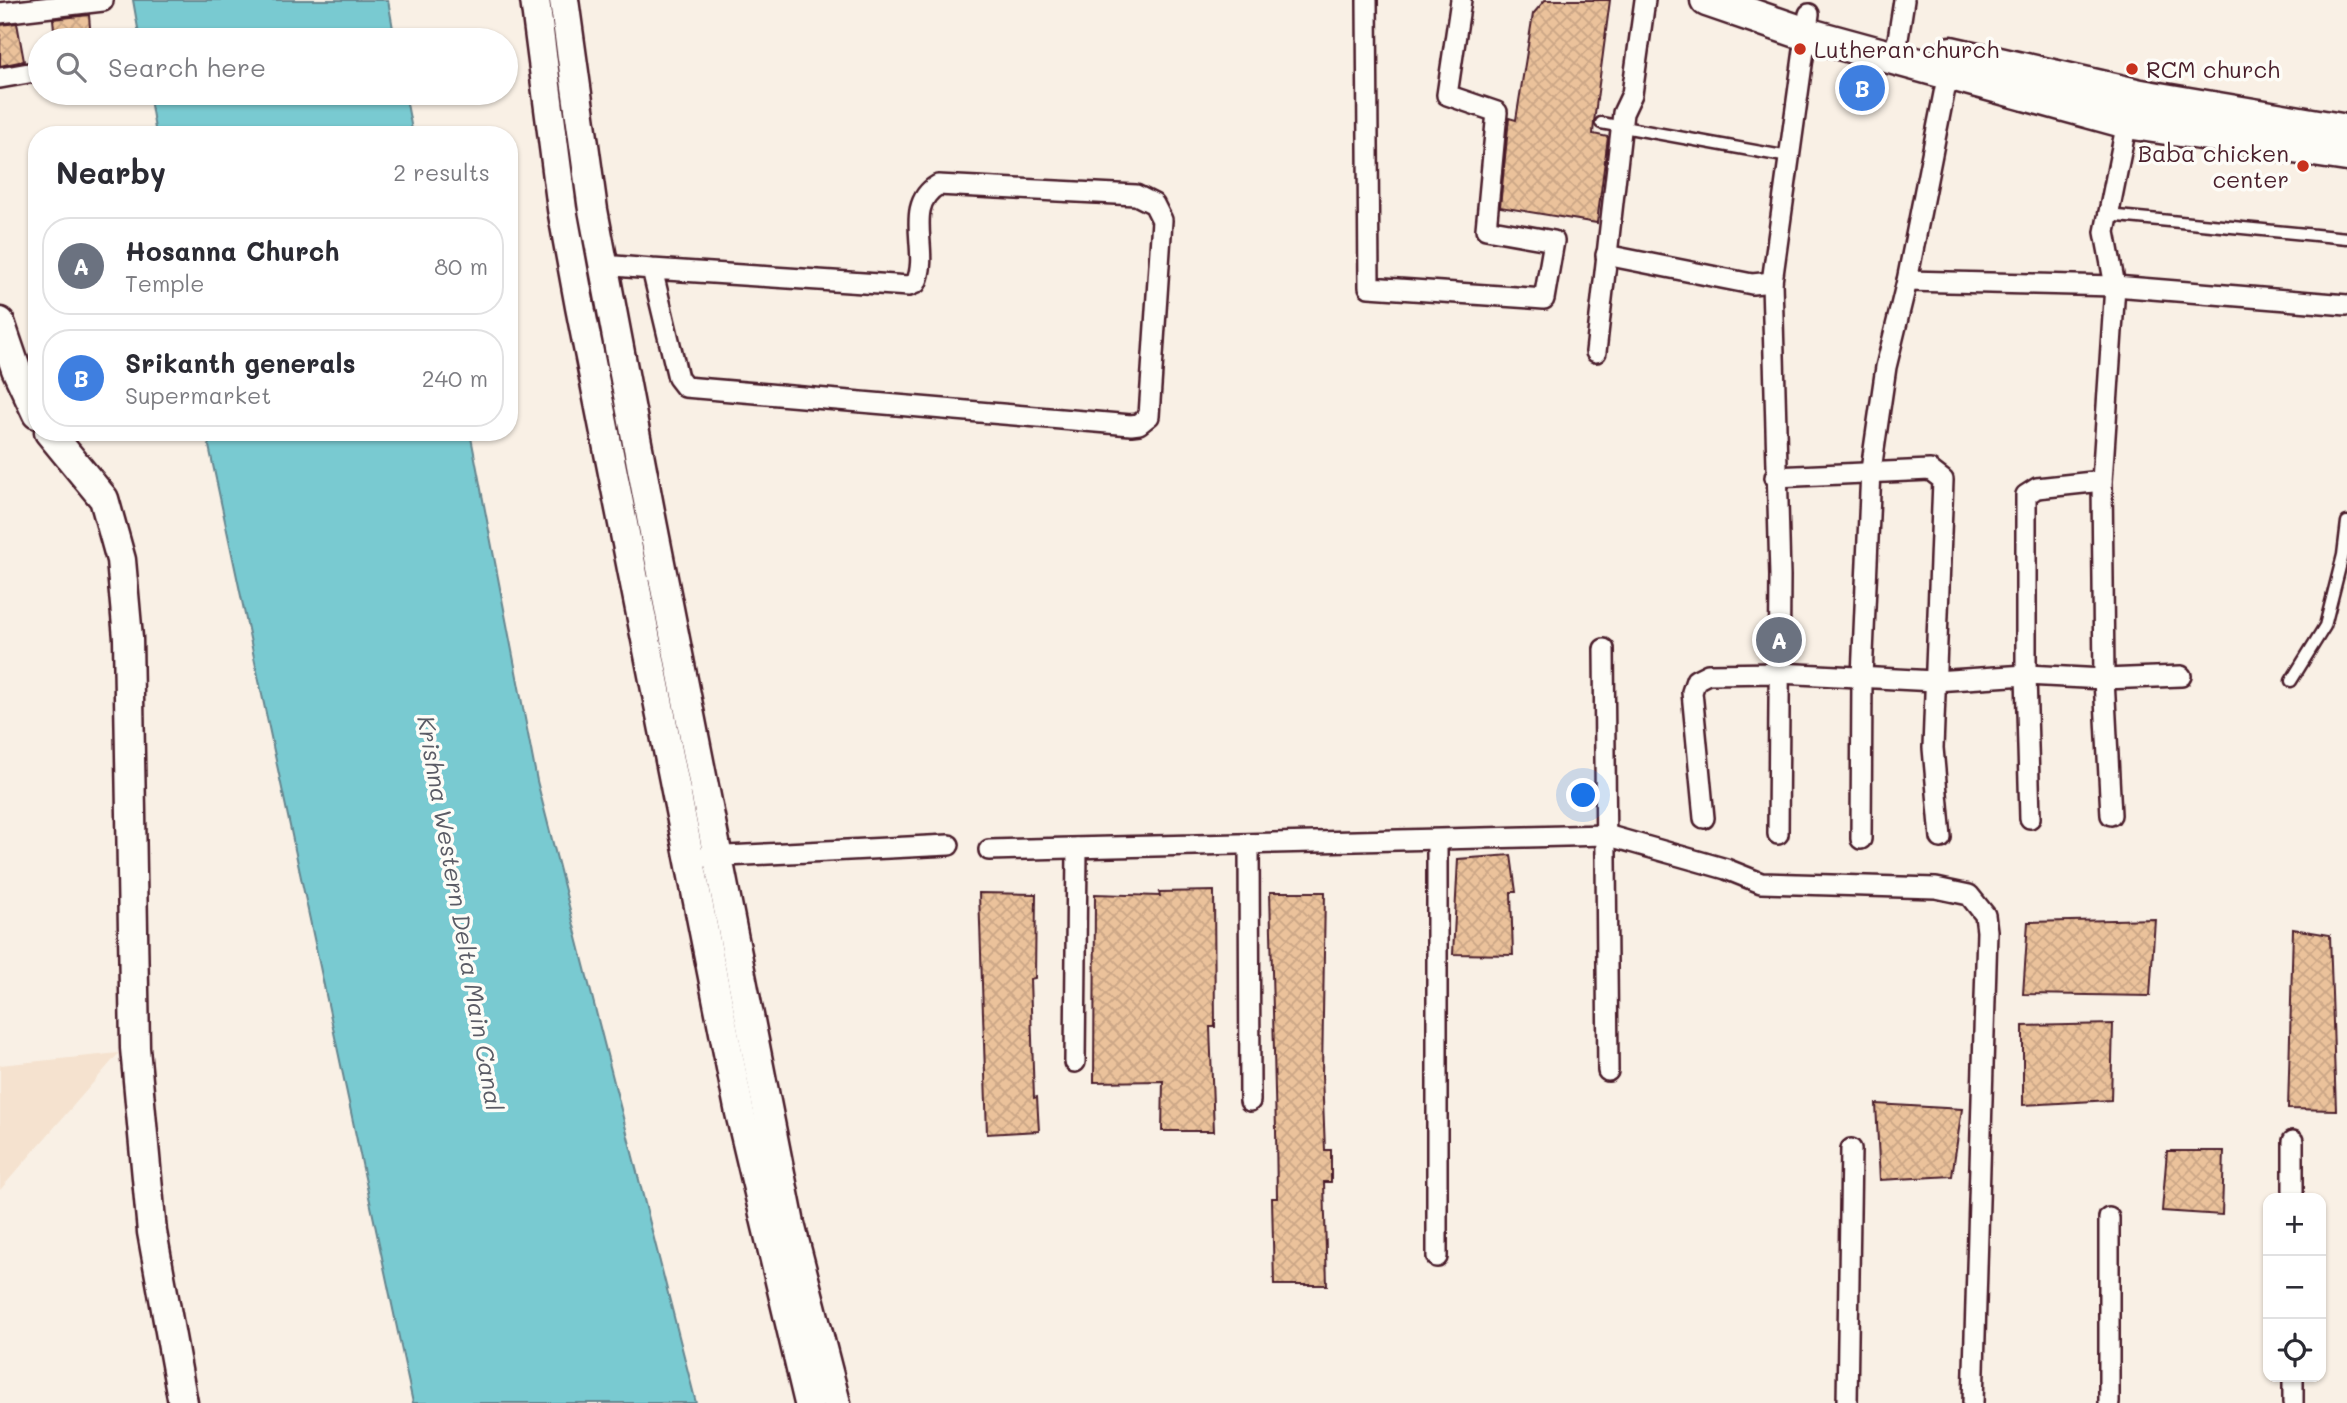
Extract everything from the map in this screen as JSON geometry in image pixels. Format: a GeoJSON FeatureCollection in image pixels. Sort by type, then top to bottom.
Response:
{"type":"FeatureCollection","features":[{"type":"Feature","properties":{"kind":"main road"},"geometry":{"type":"LineString","coordinates":[[535,0],[562,209],[691,857],[762,1149],[790,1224],[835,1403]]}},
{"type":"Feature","properties":{"kind":"main road"},"geometry":{"type":"LineString","coordinates":[[564,0],[603,265],[720,857],[762,1149],[809,1403]]}},
{"type":"Feature","properties":{"kind":"main road"},"geometry":{"type":"LineString","coordinates":[[1707,0],[1758,5],[1808,24],[1894,48],[2141,96],[2347,131]]}},
{"type":"Feature","properties":{"kind":"main road"},"geometry":{"type":"LineString","coordinates":[[1894,48],[1948,73],[2127,122],[2347,155]]}},
{"type":"Feature","properties":{"kind":"main road"},"geometry":{"type":"LineString","coordinates":[[0,322],[28,395]]}},
{"type":"Feature","properties":{"kind":"main road"},"geometry":{"type":"LineString","coordinates":[[595,380],[624,376]]}},
{"type":"Feature","properties":{"kind":"main road"},"geometry":{"type":"LineString","coordinates":[[56,441],[104,499],[121,560],[128,638],[135,1048],[152,1232],[183,1403]]}},
{"type":"Feature","properties":{"kind":"street"},"geometry":{"type":"LineString","coordinates":[[1367,0],[1369,287],[1544,299],[1554,241],[1486,229],[1497,112],[1447,95],[1461,0]]}},
{"type":"Feature","properties":{"kind":"street"},"geometry":{"type":"LineString","coordinates":[[1596,352],[1622,127],[1632,94],[1645,0]]}},
{"type":"Feature","properties":{"kind":"street"},"geometry":{"type":"LineString","coordinates":[[1894,48],[1904,0]]}},
{"type":"Feature","properties":{"kind":"street"},"geometry":{"type":"LineString","coordinates":[[0,13],[103,1]]}},
{"type":"Feature","properties":{"kind":"street"},"geometry":{"type":"LineString","coordinates":[[1778,834],[1780,576],[1775,477],[1772,282],[1808,24]]}},
{"type":"Feature","properties":{"kind":"street"},"geometry":{"type":"LineString","coordinates":[[0,78],[28,73]]}},
{"type":"Feature","properties":{"kind":"street"},"geometry":{"type":"LineString","coordinates":[[1861,839],[1862,677],[1871,470],[1886,367],[1907,281],[1948,73]]}},
{"type":"Feature","properties":{"kind":"street"},"geometry":{"type":"LineString","coordinates":[[2111,815],[2104,679],[2102,481],[2115,286],[2105,232],[2106,215],[2127,122]]}},
{"type":"Feature","properties":{"kind":"street"},"geometry":{"type":"LineString","coordinates":[[603,265],[909,286],[916,283],[920,271],[919,208],[924,197],[938,185],[1136,195],[1154,204],[1162,220],[1149,416],[1139,424],[1131,425],[685,387],[678,378],[652,269]]}},
{"type":"Feature","properties":{"kind":"street"},"geometry":{"type":"LineString","coordinates":[[1606,255],[1752,284],[1772,282]]}},
{"type":"Feature","properties":{"kind":"street"},"geometry":{"type":"LineString","coordinates":[[1907,281],[2115,286],[2347,305]]}},
{"type":"Feature","properties":{"kind":"street"},"geometry":{"type":"LineString","coordinates":[[1775,477],[1871,470],[1930,470],[1943,480],[1933,748],[1941,838]]}},
{"type":"Feature","properties":{"kind":"street"},"geometry":{"type":"LineString","coordinates":[[2030,818],[2026,675],[2026,495],[2037,488],[2102,481]]}},
{"type":"Feature","properties":{"kind":"street"},"geometry":{"type":"LineString","coordinates":[[1604,649],[1608,1071]]}},
{"type":"Feature","properties":{"kind":"street"},"geometry":{"type":"LineString","coordinates":[[1704,818],[1692,692],[1696,680],[1708,674],[1779,673],[1935,681],[2026,675],[2104,679],[2181,676]]}},
{"type":"Feature","properties":{"kind":"street"},"geometry":{"type":"LineString","coordinates":[[989,850],[1606,835],[1726,869],[1761,883],[1936,888],[1969,895],[1985,915],[1987,931],[1973,1403]]}},
{"type":"Feature","properties":{"kind":"street"},"geometry":{"type":"LineString","coordinates":[[1437,840],[1437,1257]]}},
{"type":"Feature","properties":{"kind":"street"},"geometry":{"type":"LineString","coordinates":[[1249,844],[1250,1101]]}},
{"type":"Feature","properties":{"kind":"street"},"geometry":{"type":"LineString","coordinates":[[691,857],[949,845]]}},
{"type":"Feature","properties":{"kind":"street"},"geometry":{"type":"LineString","coordinates":[[1075,1062],[1077,848]]}},
{"type":"Feature","properties":{"kind":"street"},"geometry":{"type":"LineString","coordinates":[[2293,1141],[2293,1193]]}},
{"type":"Feature","properties":{"kind":"street"},"geometry":{"type":"LineString","coordinates":[[1847,1403],[1851,1149]]}},
{"type":"Feature","properties":{"kind":"street"},"geometry":{"type":"LineString","coordinates":[[2109,1217],[2109,1403]]}},
{"type":"Feature","properties":{"kind":"street"},"geometry":{"type":"LineString","coordinates":[[2294,1382],[2294,1403]]}},
{"type":"Feature","properties":{"kind":"lane"},"geometry":{"type":"LineString","coordinates":[[1601,123],[1789,157]]}},
{"type":"Feature","properties":{"kind":"lane"},"geometry":{"type":"LineString","coordinates":[[2106,215],[2347,238]]}},
{"type":"Feature","properties":{"kind":"lane"},"geometry":{"type":"LineString","coordinates":[[2291,681],[2325,626],[2338,578],[2347,522]]}},
{"type":"Feature","properties":{"kind":"shaded area"},"geometry":{"type":"Polygon","coordinates":[[[119,1053],[0,1190],[0,1065],[119,1053]]]}},
{"type":"Feature","properties":{"kind":"water"},"geometry":{"type":"Polygon","coordinates":[[[133,0],[388,0],[393,28],[138,28],[133,0]]]}},
{"type":"Feature","properties":{"kind":"water"},"geometry":{"type":"Polygon","coordinates":[[[151,105],[407,105],[411,126],[154,126],[151,105]]]}},
{"type":"Feature","properties":{"kind":"water","name":"Krishna Western Delta Main Canal"},"geometry":{"type":"Polygon","coordinates":[[[208,441],[472,441],[537,781],[696,1403],[413,1403],[208,441]]]}},
{"type":"Feature","properties":{"kind":"building"},"geometry":{"type":"Polygon","coordinates":[[[1545,0],[1610,0],[1593,134],[1608,137],[1597,223],[1500,207],[1509,118],[1516,120],[1533,14],[1545,0]]]}},
{"type":"Feature","properties":{"kind":"building"},"geometry":{"type":"Polygon","coordinates":[[[89,15],[90,28],[54,28],[53,19],[89,15]]]}},
{"type":"Feature","properties":{"kind":"building"},"geometry":{"type":"Polygon","coordinates":[[[17,23],[24,61],[0,66],[0,25],[17,23]]]}},
{"type":"Feature","properties":{"kind":"building"},"geometry":{"type":"Polygon","coordinates":[[[1511,855],[1516,892],[1511,892],[1513,955],[1453,954],[1458,859],[1511,855]]]}},
{"type":"Feature","properties":{"kind":"building"},"geometry":{"type":"Polygon","coordinates":[[[1214,891],[1215,1027],[1210,1027],[1214,1131],[1162,1131],[1163,1081],[1094,1082],[1095,894],[1160,896],[1159,892],[1214,891]]]}},
{"type":"Feature","properties":{"kind":"building"},"geometry":{"type":"Polygon","coordinates":[[[1270,892],[1325,892],[1322,1075],[1325,1150],[1331,1150],[1331,1182],[1324,1182],[1327,1285],[1274,1285],[1272,1198],[1277,1198],[1270,892]]]}},
{"type":"Feature","properties":{"kind":"building"},"geometry":{"type":"Polygon","coordinates":[[[979,893],[1036,894],[1035,978],[1030,979],[1034,1098],[1037,1097],[1039,1131],[987,1134],[979,893]]]}},
{"type":"Feature","properties":{"kind":"building"},"geometry":{"type":"Polygon","coordinates":[[[2155,919],[2150,996],[2023,994],[2028,922],[2155,919]]]}},
{"type":"Feature","properties":{"kind":"building"},"geometry":{"type":"Polygon","coordinates":[[[2293,929],[2330,935],[2336,1110],[2288,1109],[2293,929]]]}},
{"type":"Feature","properties":{"kind":"building"},"geometry":{"type":"Polygon","coordinates":[[[2113,1024],[2111,1100],[2023,1105],[2023,1026],[2113,1024]]]}},
{"type":"Feature","properties":{"kind":"building"},"geometry":{"type":"Polygon","coordinates":[[[1876,1104],[1962,1109],[1952,1176],[1880,1180],[1876,1104]]]}},
{"type":"Feature","properties":{"kind":"building"},"geometry":{"type":"Polygon","coordinates":[[[2167,1151],[2224,1151],[2222,1215],[2162,1211],[2167,1151]]]}},
{"type":"Feature","properties":{"kind":"place","name":"Lutheran church"},"geometry":{"type":"Point","coordinates":[1800,49]}},
{"type":"Feature","properties":{"kind":"place","name":"RCM church"},"geometry":{"type":"Point","coordinates":[2132,69]}},
{"type":"Feature","properties":{"kind":"place","name":"Srikanth generals"},"geometry":{"type":"Point","coordinates":[1862,88]}},
{"type":"Feature","properties":{"kind":"place","name":"Baba chicken center"},"geometry":{"type":"Point","coordinates":[2303,166]}},
{"type":"Feature","properties":{"kind":"place","name":"Hosanna Church"},"geometry":{"type":"Point","coordinates":[1779,640]}}]}
